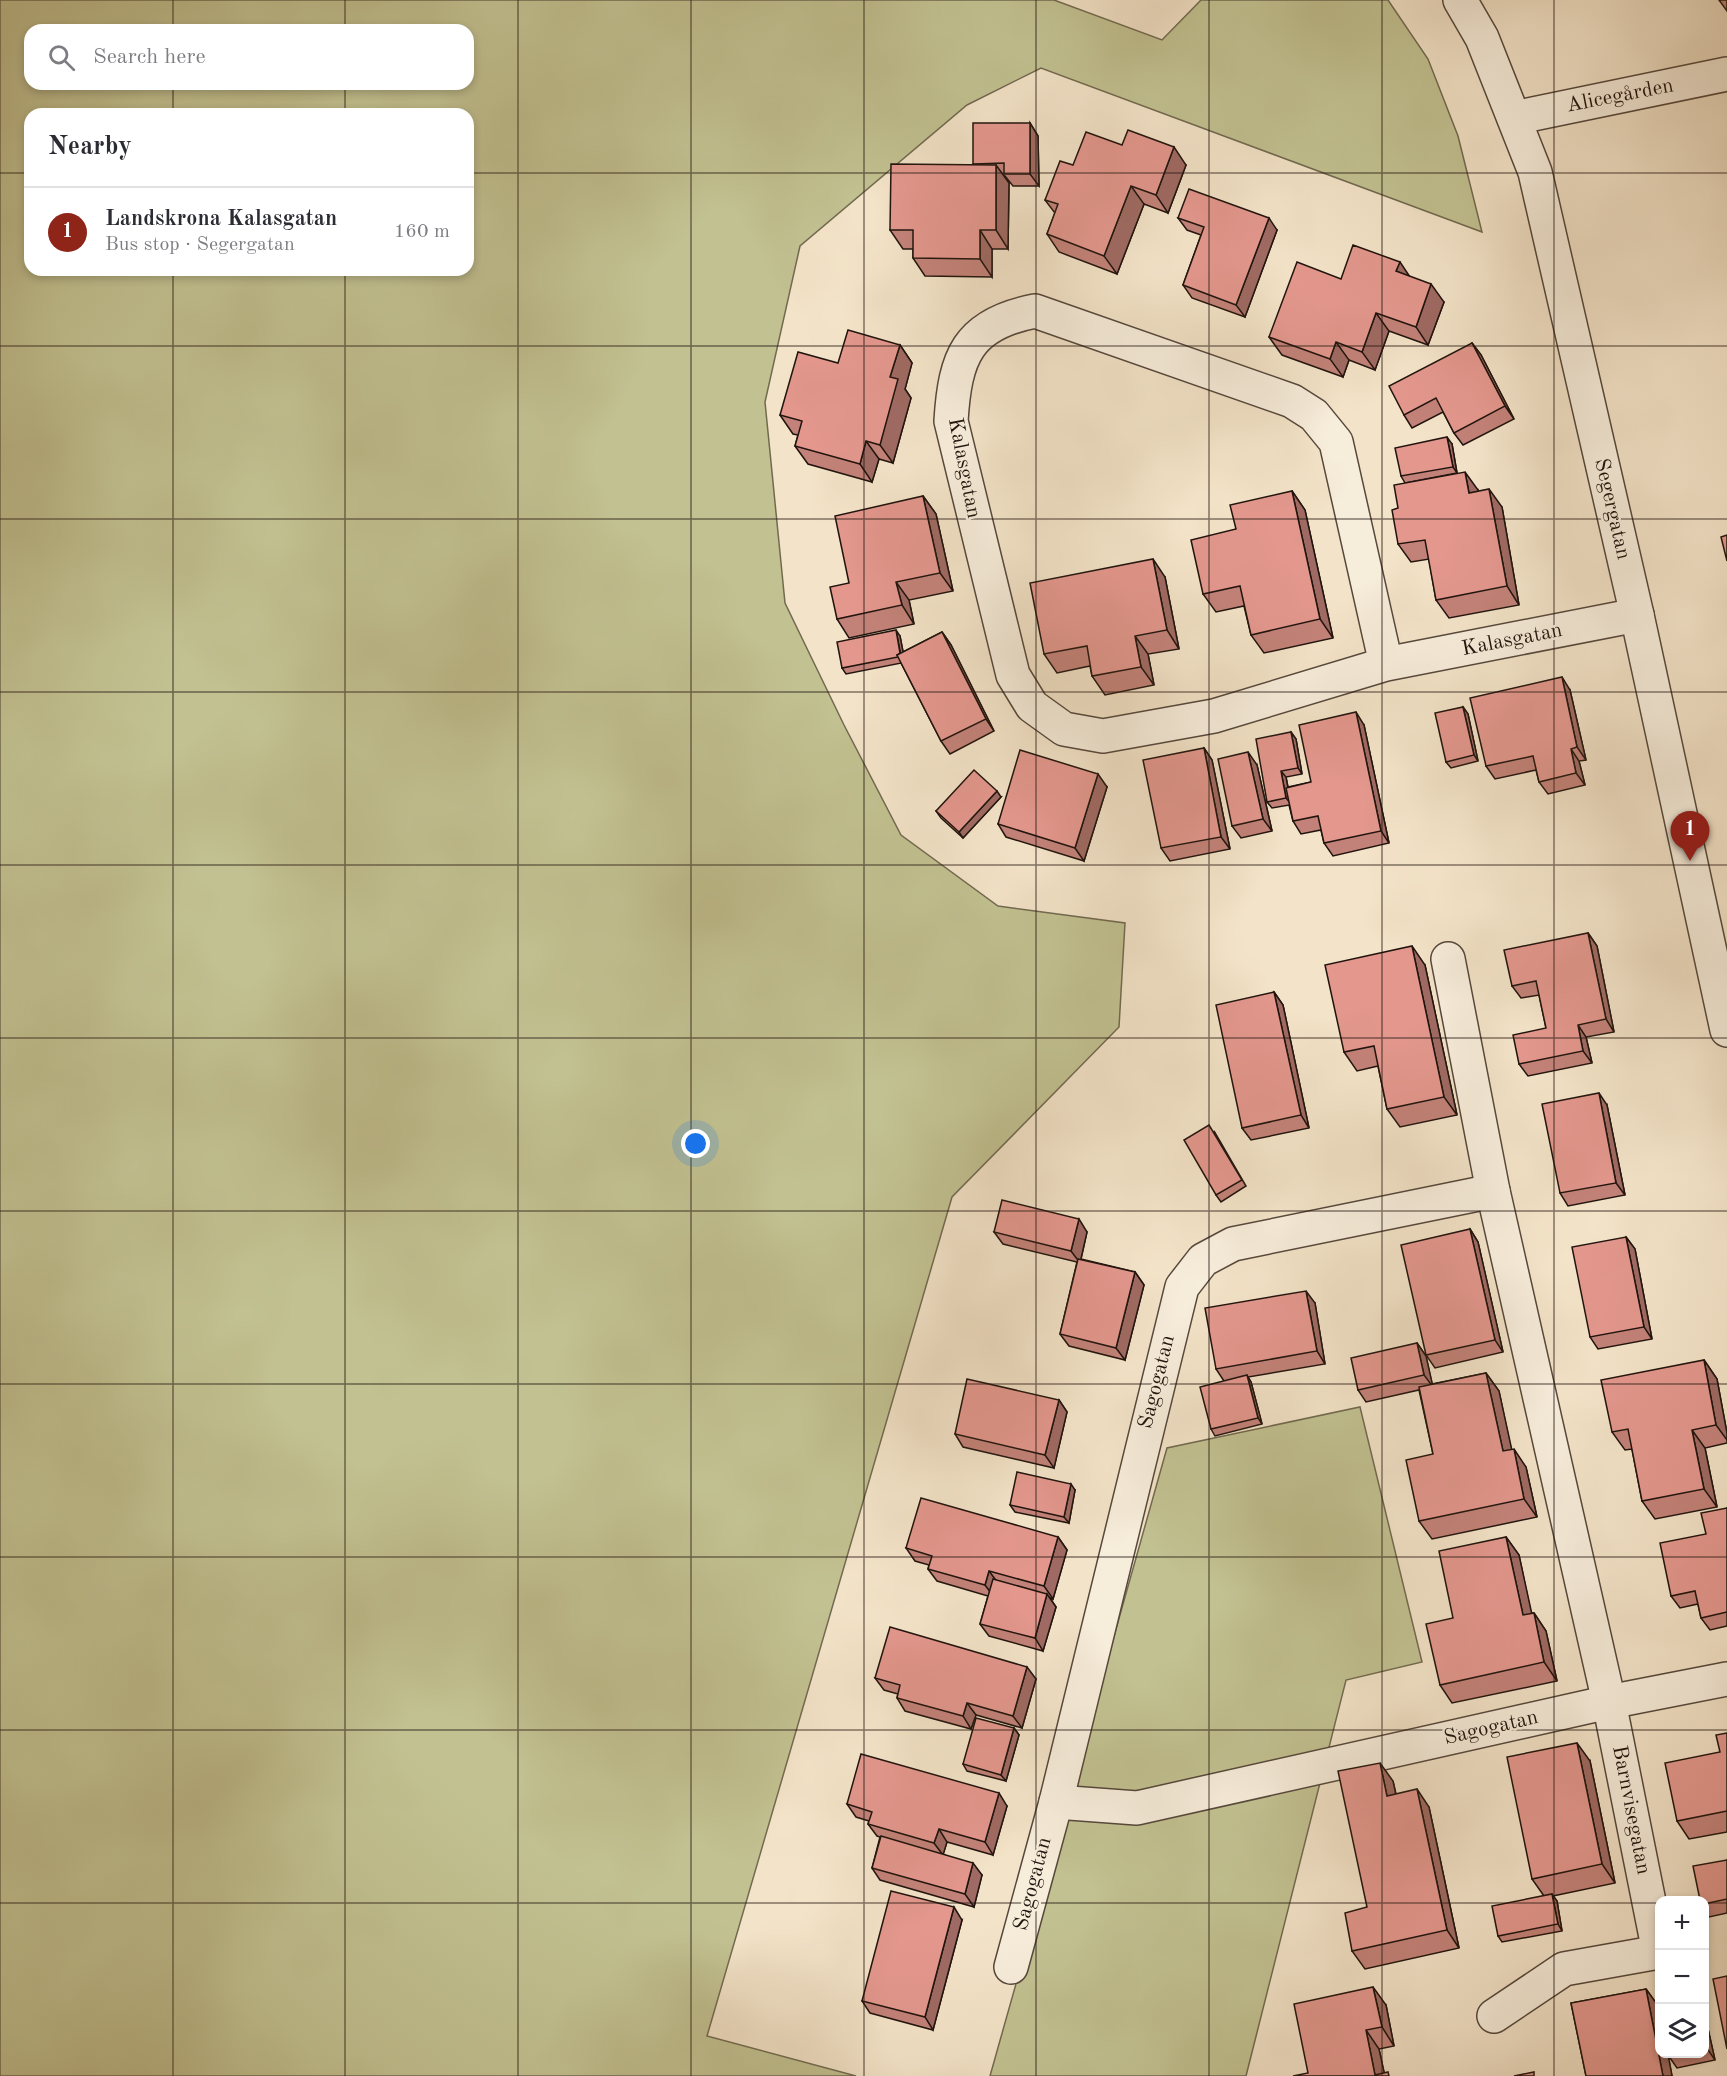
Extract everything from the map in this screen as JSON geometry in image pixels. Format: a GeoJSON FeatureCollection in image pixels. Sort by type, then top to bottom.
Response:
{"type":"FeatureCollection","features":[{"type":"Feature","properties":{"kind":"street","name":"Segergatan"},"geometry":{"type":"LineString","coordinates":[[1460,0],[1482,38],[1535,172],[1637,615],[1727,1030]]}},
{"type":"Feature","properties":{"kind":"street","name":"Alicegården"},"geometry":{"type":"LineString","coordinates":[[1514,118],[1727,74]]}},
{"type":"Feature","properties":{"kind":"street","name":"Kalasgatan"},"geometry":{"type":"LineString","coordinates":[[1386,664],[1336,442],[1314,415],[1292,401],[1035,311],[1009,316],[980,333],[962,356],[953,392],[951,421],[1001,636],[1012,675],[1032,706],[1064,729],[1103,736],[1214,716],[1386,664],[1637,615]]}},
{"type":"Feature","properties":{"kind":"street"},"geometry":{"type":"LineString","coordinates":[[1448,959],[1493,1191],[1609,1702]]}},
{"type":"Feature","properties":{"kind":"street","name":"Sagogatan"},"geometry":{"type":"LineString","coordinates":[[1011,1967],[1056,1802],[1182,1287],[1203,1260],[1233,1244],[1493,1191]]}},
{"type":"Feature","properties":{"kind":"street","name":"Sagogatan"},"geometry":{"type":"LineString","coordinates":[[1056,1802],[1137,1808],[1609,1702],[1727,1679]]}},
{"type":"Feature","properties":{"kind":"street","name":"Barnvisegatan"},"geometry":{"type":"LineString","coordinates":[[1494,2016],[1564,1969],[1659,1952],[1609,1702]]}},
{"type":"Feature","properties":{"kind":"shaded area"},"geometry":{"type":"Polygon","coordinates":[[[0,0],[1054,0],[1162,40],[1201,0],[1388,0],[1428,59],[1458,136],[1482,232],[1041,68],[967,105],[800,246],[765,402],[785,603],[901,835],[998,906],[1125,923],[1119,1027],[952,1197],[707,2036],[856,2076],[0,2076],[0,0]]]}},
{"type":"Feature","properties":{"kind":"shaded area"},"geometry":{"type":"Polygon","coordinates":[[[1360,1407],[1422,1662],[1346,1680],[1246,2076],[990,2076],[1167,1448],[1360,1407]]]}},
{"type":"Feature","properties":{"kind":"building"},"geometry":{"type":"Polygon","coordinates":[[[973,123],[1030,123],[1030,174],[1004,174],[1004,163],[973,164],[973,123]]]}},
{"type":"Feature","properties":{"kind":"building"},"geometry":{"type":"Polygon","coordinates":[[[1128,130],[1174,147],[1156,195],[1131,186],[1104,256],[1047,234],[1058,204],[1045,200],[1060,161],[1073,165],[1086,132],[1122,145],[1128,130]]]}},
{"type":"Feature","properties":{"kind":"building"},"geometry":{"type":"Polygon","coordinates":[[[891,164],[996,165],[996,230],[980,230],[980,259],[913,258],[913,230],[890,230],[891,164]]]}},
{"type":"Feature","properties":{"kind":"building"},"geometry":{"type":"Polygon","coordinates":[[[1189,189],[1269,218],[1236,305],[1183,285],[1204,227],[1178,218],[1189,189]]]}},
{"type":"Feature","properties":{"kind":"building"},"geometry":{"type":"Polygon","coordinates":[[[1353,245],[1400,262],[1396,271],[1431,284],[1416,327],[1376,313],[1362,352],[1336,342],[1330,359],[1269,337],[1297,262],[1341,279],[1353,245]]]}},
{"type":"Feature","properties":{"kind":"building"},"geometry":{"type":"Polygon","coordinates":[[[848,330],[900,345],[890,377],[898,379],[880,445],[866,441],[860,464],[795,446],[802,421],[780,415],[798,352],[838,363],[848,330]]]}},
{"type":"Feature","properties":{"kind":"building"},"geometry":{"type":"Polygon","coordinates":[[[1472,343],[1505,406],[1454,433],[1436,398],[1404,415],[1389,386],[1472,343]]]}},
{"type":"Feature","properties":{"kind":"building"},"geometry":{"type":"Polygon","coordinates":[[[1447,437],[1453,467],[1401,476],[1395,448],[1447,437]]]}},
{"type":"Feature","properties":{"kind":"building"},"geometry":{"type":"Polygon","coordinates":[[[1465,472],[1469,493],[1489,489],[1507,586],[1436,600],[1425,540],[1398,544],[1392,510],[1398,508],[1394,485],[1465,472]]]}},
{"type":"Feature","properties":{"kind":"building"},"geometry":{"type":"Polygon","coordinates":[[[1292,491],[1320,619],[1251,635],[1240,586],[1203,594],[1191,540],[1236,529],[1230,505],[1292,491]]]}},
{"type":"Feature","properties":{"kind":"building"},"geometry":{"type":"Polygon","coordinates":[[[923,496],[940,573],[896,582],[902,605],[837,619],[830,587],[849,583],[835,516],[923,496]]]}},
{"type":"Feature","properties":{"kind":"building"},"geometry":{"type":"Polygon","coordinates":[[[1727,535],[1727,561],[1721,537],[1727,535]]]}},
{"type":"Feature","properties":{"kind":"building"},"geometry":{"type":"Polygon","coordinates":[[[1153,559],[1167,630],[1135,636],[1141,667],[1092,676],[1087,646],[1044,654],[1030,583],[1153,559]]]}},
{"type":"Feature","properties":{"kind":"building"},"geometry":{"type":"Polygon","coordinates":[[[896,630],[900,653],[898,657],[842,668],[837,642],[896,630]]]}},
{"type":"Feature","properties":{"kind":"building"},"geometry":{"type":"Polygon","coordinates":[[[942,632],[986,719],[941,741],[897,655],[942,632]]]}},
{"type":"Feature","properties":{"kind":"building"},"geometry":{"type":"Polygon","coordinates":[[[1562,677],[1577,747],[1571,749],[1576,773],[1539,782],[1533,756],[1486,766],[1470,698],[1562,677]]]}},
{"type":"Feature","properties":{"kind":"building"},"geometry":{"type":"Polygon","coordinates":[[[1463,707],[1474,755],[1446,762],[1435,713],[1463,707]]]}},
{"type":"Feature","properties":{"kind":"building"},"geometry":{"type":"Polygon","coordinates":[[[1356,712],[1381,831],[1324,843],[1318,816],[1293,821],[1286,788],[1311,782],[1299,725],[1356,712]]]}},
{"type":"Feature","properties":{"kind":"building"},"geometry":{"type":"Polygon","coordinates":[[[1291,732],[1298,768],[1281,771],[1286,798],[1267,802],[1256,739],[1291,732]]]}},
{"type":"Feature","properties":{"kind":"building"},"geometry":{"type":"Polygon","coordinates":[[[1204,748],[1221,837],[1161,848],[1143,760],[1204,748]]]}},
{"type":"Feature","properties":{"kind":"building"},"geometry":{"type":"Polygon","coordinates":[[[1020,750],[1098,774],[1075,848],[998,824],[1020,750]]]}},
{"type":"Feature","properties":{"kind":"building"},"geometry":{"type":"Polygon","coordinates":[[[1248,752],[1263,819],[1232,826],[1218,759],[1248,752]]]}},
{"type":"Feature","properties":{"kind":"building"},"geometry":{"type":"Polygon","coordinates":[[[974,770],[997,791],[959,832],[936,811],[974,770]]]}},
{"type":"Feature","properties":{"kind":"building"},"geometry":{"type":"Polygon","coordinates":[[[1588,933],[1606,1019],[1578,1025],[1583,1051],[1519,1064],[1513,1035],[1546,1028],[1536,981],[1512,986],[1504,950],[1588,933]]]}},
{"type":"Feature","properties":{"kind":"building"},"geometry":{"type":"Polygon","coordinates":[[[1412,946],[1444,1097],[1387,1109],[1374,1046],[1344,1052],[1325,965],[1412,946]]]}},
{"type":"Feature","properties":{"kind":"building"},"geometry":{"type":"Polygon","coordinates":[[[1274,992],[1301,1115],[1242,1128],[1216,1005],[1274,992]]]}},
{"type":"Feature","properties":{"kind":"building"},"geometry":{"type":"Polygon","coordinates":[[[1599,1093],[1616,1183],[1560,1193],[1542,1104],[1599,1093]]]}},
{"type":"Feature","properties":{"kind":"building"},"geometry":{"type":"Polygon","coordinates":[[[1209,1125],[1242,1180],[1216,1195],[1184,1140],[1209,1125]]]}},
{"type":"Feature","properties":{"kind":"building"},"geometry":{"type":"Polygon","coordinates":[[[1002,1200],[1079,1219],[1071,1251],[994,1232],[1002,1200]]]}},
{"type":"Feature","properties":{"kind":"building"},"geometry":{"type":"Polygon","coordinates":[[[1470,1229],[1495,1340],[1426,1355],[1401,1245],[1470,1229]]]}},
{"type":"Feature","properties":{"kind":"building"},"geometry":{"type":"Polygon","coordinates":[[[1626,1237],[1644,1327],[1590,1337],[1572,1247],[1626,1237]]]}},
{"type":"Feature","properties":{"kind":"building"},"geometry":{"type":"Polygon","coordinates":[[[1078,1259],[1135,1272],[1116,1348],[1060,1334],[1078,1259]]]}},
{"type":"Feature","properties":{"kind":"building"},"geometry":{"type":"Polygon","coordinates":[[[1306,1291],[1317,1351],[1216,1369],[1205,1308],[1306,1291]]]}},
{"type":"Feature","properties":{"kind":"building"},"geometry":{"type":"Polygon","coordinates":[[[1417,1343],[1424,1375],[1358,1390],[1351,1358],[1417,1343]]]}},
{"type":"Feature","properties":{"kind":"building"},"geometry":{"type":"Polygon","coordinates":[[[1704,1360],[1716,1425],[1692,1430],[1704,1489],[1642,1501],[1628,1429],[1612,1432],[1601,1380],[1704,1360]]]}},
{"type":"Feature","properties":{"kind":"building"},"geometry":{"type":"Polygon","coordinates":[[[1486,1373],[1503,1451],[1514,1449],[1524,1499],[1419,1521],[1406,1460],[1433,1454],[1419,1387],[1486,1373]]]}},
{"type":"Feature","properties":{"kind":"building"},"geometry":{"type":"Polygon","coordinates":[[[1247,1375],[1258,1418],[1211,1429],[1200,1387],[1247,1375]]]}},
{"type":"Feature","properties":{"kind":"building"},"geometry":{"type":"Polygon","coordinates":[[[967,1379],[1059,1400],[1045,1455],[955,1434],[967,1379]]]}},
{"type":"Feature","properties":{"kind":"building"},"geometry":{"type":"Polygon","coordinates":[[[1017,1472],[1071,1484],[1064,1517],[1010,1505],[1017,1472]]]}},
{"type":"Feature","properties":{"kind":"building"},"geometry":{"type":"Polygon","coordinates":[[[921,1498],[1058,1537],[1044,1586],[989,1571],[985,1585],[928,1569],[932,1556],[906,1548],[921,1498]]]}},
{"type":"Feature","properties":{"kind":"building"},"geometry":{"type":"Polygon","coordinates":[[[1727,1508],[1727,1612],[1701,1618],[1695,1591],[1671,1596],[1660,1543],[1706,1534],[1701,1513],[1727,1508]]]}},
{"type":"Feature","properties":{"kind":"building"},"geometry":{"type":"Polygon","coordinates":[[[1506,1537],[1523,1615],[1534,1613],[1544,1662],[1440,1685],[1426,1624],[1453,1618],[1439,1551],[1506,1537]]]}},
{"type":"Feature","properties":{"kind":"building"},"geometry":{"type":"Polygon","coordinates":[[[993,1579],[1047,1594],[1035,1638],[980,1624],[993,1579]]]}},
{"type":"Feature","properties":{"kind":"building"},"geometry":{"type":"Polygon","coordinates":[[[890,1627],[1027,1667],[1013,1716],[967,1703],[963,1716],[897,1698],[900,1685],[875,1678],[890,1627]]]}},
{"type":"Feature","properties":{"kind":"building"},"geometry":{"type":"Polygon","coordinates":[[[976,1718],[1014,1728],[1001,1775],[963,1764],[976,1718]]]}},
{"type":"Feature","properties":{"kind":"building"},"geometry":{"type":"Polygon","coordinates":[[[1727,1733],[1727,1811],[1677,1821],[1665,1763],[1720,1752],[1716,1735],[1727,1733]]]}},
{"type":"Feature","properties":{"kind":"building"},"geometry":{"type":"Polygon","coordinates":[[[1577,1743],[1602,1864],[1532,1879],[1507,1757],[1577,1743]]]}},
{"type":"Feature","properties":{"kind":"building"},"geometry":{"type":"Polygon","coordinates":[[[861,1754],[999,1793],[985,1842],[939,1829],[934,1843],[868,1824],[872,1812],[847,1804],[861,1754]]]}},
{"type":"Feature","properties":{"kind":"building"},"geometry":{"type":"Polygon","coordinates":[[[1380,1763],[1387,1796],[1417,1789],[1447,1930],[1352,1951],[1345,1913],[1367,1907],[1338,1771],[1380,1763]]]}},
{"type":"Feature","properties":{"kind":"building"},"geometry":{"type":"Polygon","coordinates":[[[881,1836],[973,1863],[965,1894],[872,1868],[881,1836]]]}},
{"type":"Feature","properties":{"kind":"building"},"geometry":{"type":"Polygon","coordinates":[[[1727,1860],[1727,1899],[1709,1903],[1709,1896],[1699,1896],[1693,1866],[1727,1860]]]}},
{"type":"Feature","properties":{"kind":"building"},"geometry":{"type":"Polygon","coordinates":[[[891,1891],[954,1907],[925,2017],[862,2001],[891,1891]]]}},
{"type":"Feature","properties":{"kind":"building"},"geometry":{"type":"Polygon","coordinates":[[[1552,1894],[1558,1924],[1498,1936],[1492,1906],[1552,1894]]]}},
{"type":"Feature","properties":{"kind":"building"},"geometry":{"type":"Polygon","coordinates":[[[1727,1976],[1727,2049],[1713,1979],[1727,1976]]]}},
{"type":"Feature","properties":{"kind":"building"},"geometry":{"type":"Polygon","coordinates":[[[1373,1987],[1382,2027],[1366,2030],[1375,2075],[1388,2072],[1389,2076],[1293,2076],[1308,2073],[1294,2004],[1373,1987]]]}},
{"type":"Feature","properties":{"kind":"building"},"geometry":{"type":"Polygon","coordinates":[[[1646,1989],[1655,2035],[1655,2058],[1659,2058],[1663,2076],[1586,2076],[1571,2003],[1646,1989]]]}},
{"type":"Feature","properties":{"kind":"building"},"geometry":{"type":"Polygon","coordinates":[[[1534,2072],[1534,2076],[1514,2076],[1534,2072]]]}},
{"type":"Feature","properties":{"kind":"place","name":"Landskrona Kalasgatan"},"geometry":{"type":"Point","coordinates":[1690,861]}}]}
